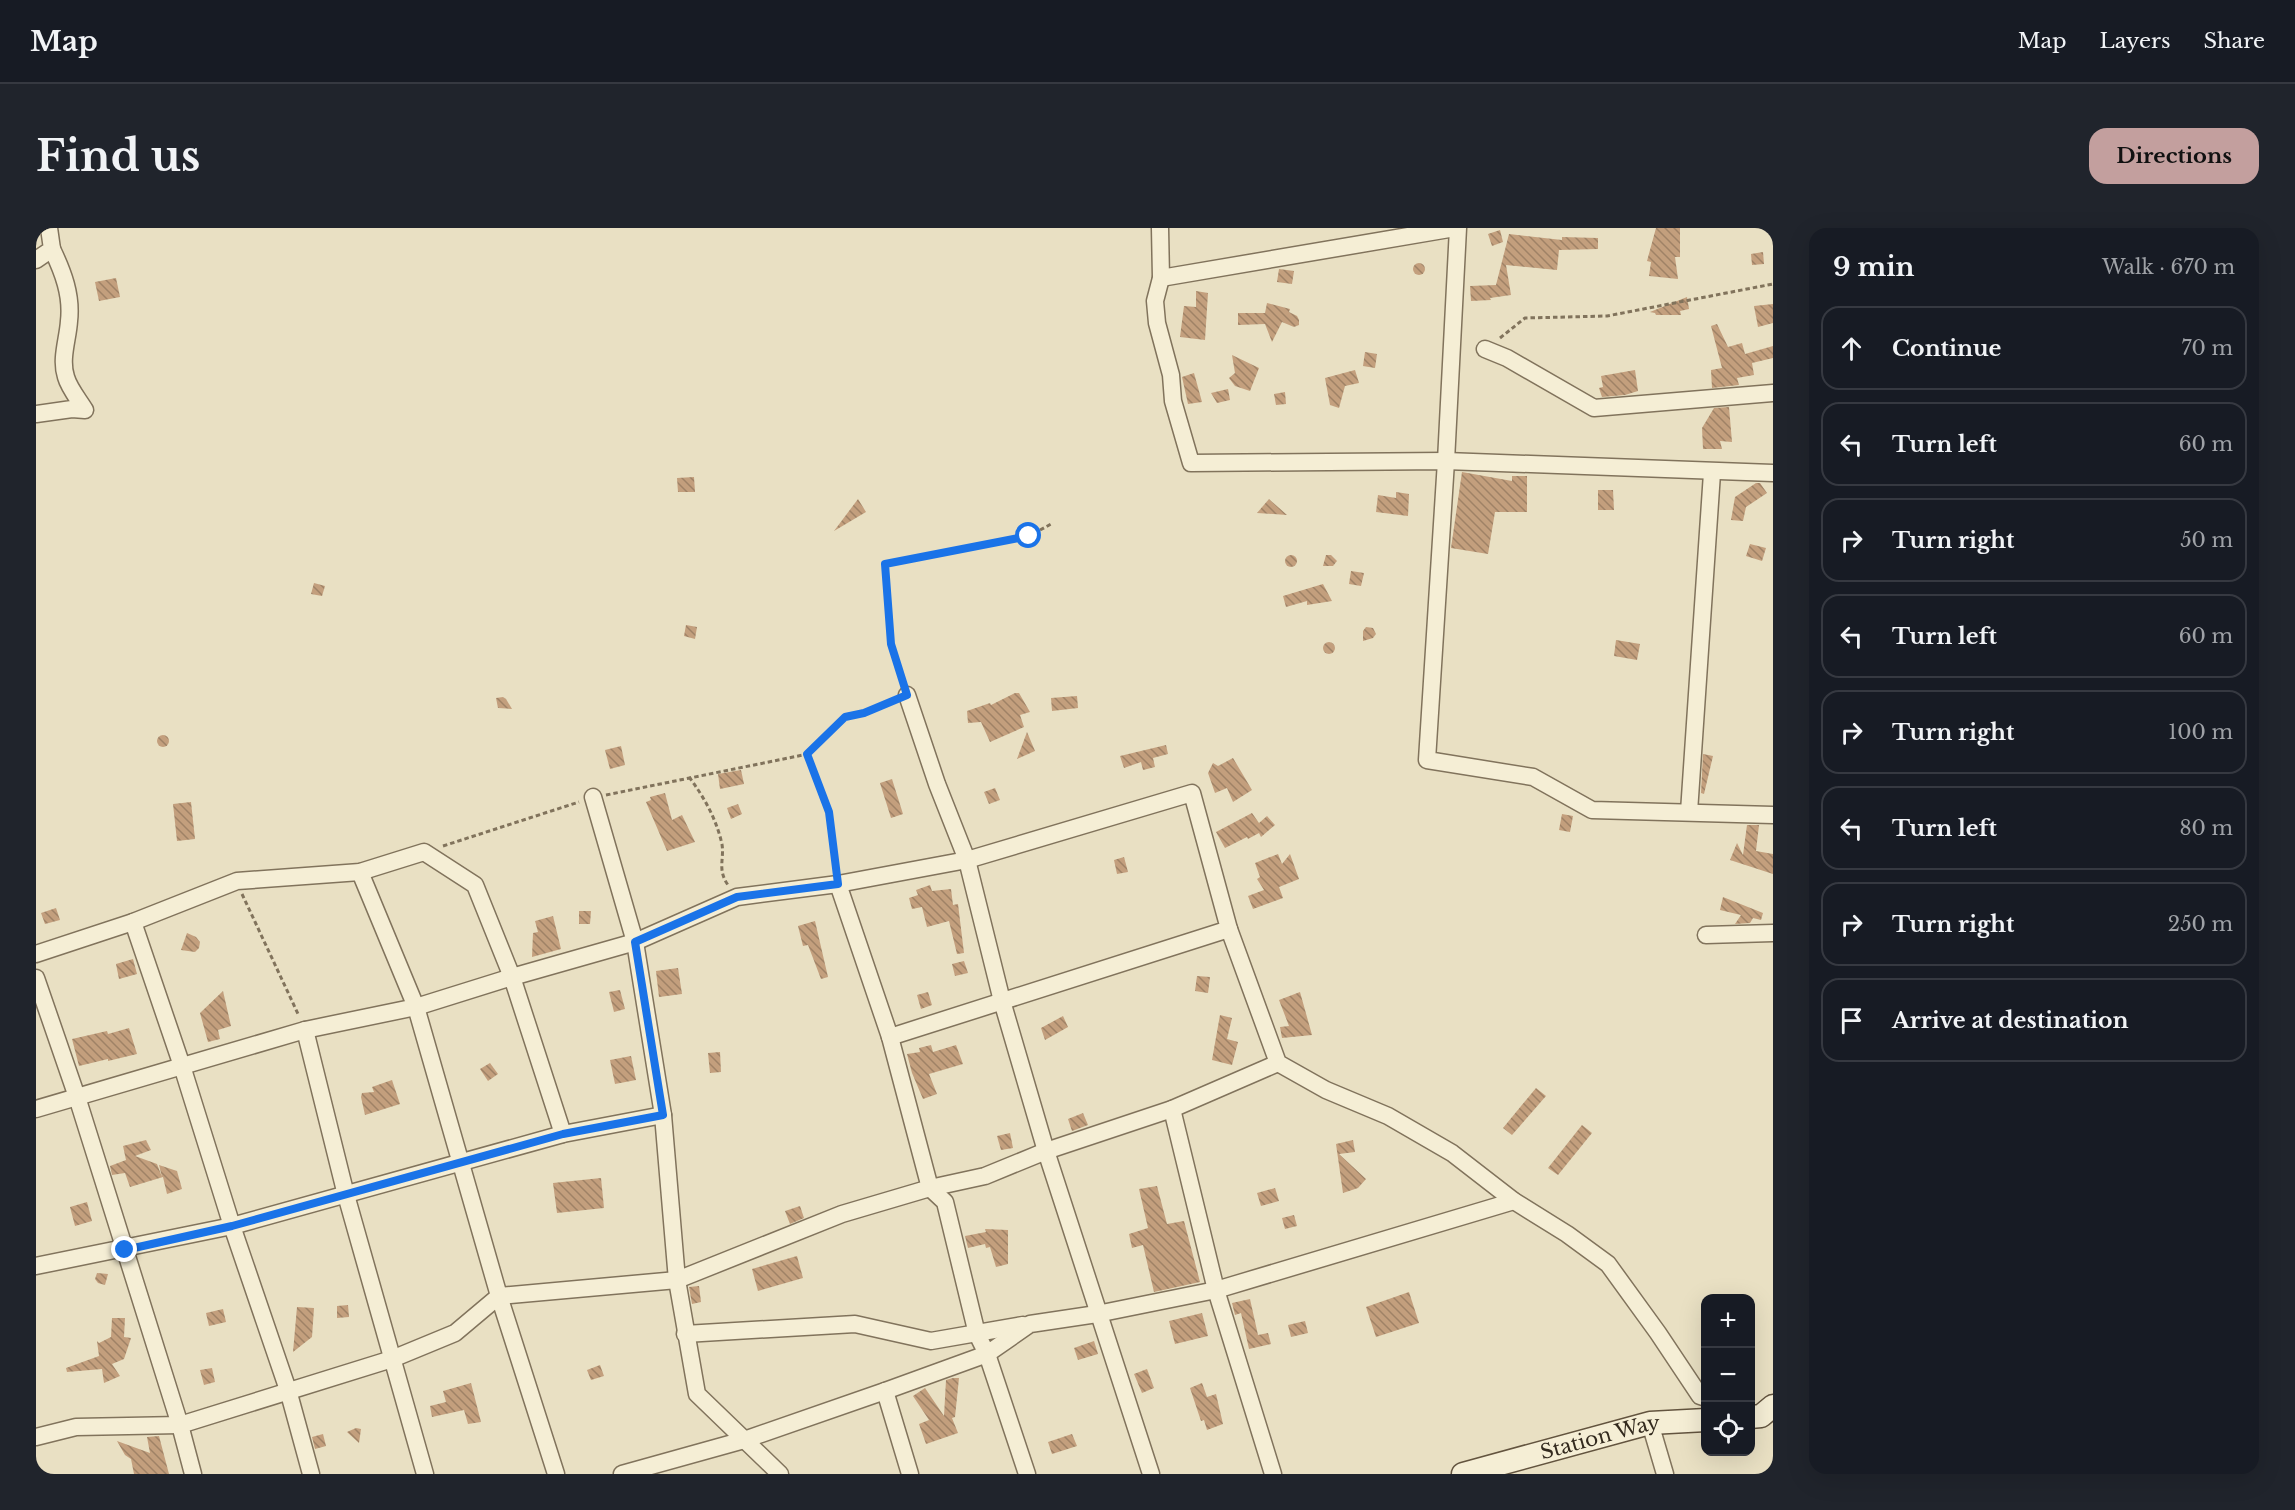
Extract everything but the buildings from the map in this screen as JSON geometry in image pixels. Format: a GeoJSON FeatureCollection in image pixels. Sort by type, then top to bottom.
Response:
{"type":"FeatureCollection","features":[{"type":"Feature","properties":{"kind":"main road","name":"Station Way"},"geometry":{"type":"LineString","coordinates":[[1463,1474],[1650,1423],[1701,1420]]}},
{"type":"Feature","properties":{"kind":"street"},"geometry":{"type":"LineString","coordinates":[[36,414],[72,408],[85,410],[66,377],[64,347],[69,321],[69,299],[63,273],[52,249],[49,228]]}},
{"type":"Feature","properties":{"kind":"street"},"geometry":{"type":"LineString","coordinates":[[1160,228],[1161,278],[1155,301],[1157,323],[1171,375],[1173,400],[1191,463],[1446,461],[1712,473],[1773,473]]}},
{"type":"Feature","properties":{"kind":"street"},"geometry":{"type":"LineString","coordinates":[[1161,278],[1456,228],[1446,461],[1427,760],[1533,777],[1592,810],[1773,815]]}},
{"type":"Feature","properties":{"kind":"street"},"geometry":{"type":"LineString","coordinates":[[36,260],[52,249]]}},
{"type":"Feature","properties":{"kind":"street"},"geometry":{"type":"LineString","coordinates":[[1485,349],[1508,358],[1593,408],[1773,393]]}},
{"type":"Feature","properties":{"kind":"street"},"geometry":{"type":"LineString","coordinates":[[1689,812],[1712,473]]}},
{"type":"Feature","properties":{"kind":"street"},"geometry":{"type":"LineString","coordinates":[[907,695],[937,784],[967,860],[1002,1001],[1046,1151],[1097,1314],[1151,1474]]}},
{"type":"Feature","properties":{"kind":"street"},"geometry":{"type":"LineString","coordinates":[[36,1109],[305,1030],[416,1007],[635,942],[737,897],[838,884],[967,860],[1192,793],[1229,929],[1278,1063],[1326,1090],[1388,1116],[1452,1153],[1514,1201],[1567,1234],[1608,1264],[1701,1396]]}},
{"type":"Feature","properties":{"kind":"street"},"geometry":{"type":"LineString","coordinates":[[593,797],[635,942],[663,1115],[676,1280],[697,1394],[780,1474]]}},
{"type":"Feature","properties":{"kind":"street"},"geometry":{"type":"LineString","coordinates":[[36,954],[133,922],[237,881],[360,872],[424,852],[475,885],[512,977],[563,1134]]}},
{"type":"Feature","properties":{"kind":"street"},"geometry":{"type":"LineString","coordinates":[[360,872],[416,1007],[499,1296],[556,1474]]}},
{"type":"Feature","properties":{"kind":"street"},"geometry":{"type":"LineString","coordinates":[[838,884],[890,1037],[930,1188],[945,1202],[976,1334],[987,1354],[1027,1474]]}},
{"type":"Feature","properties":{"kind":"street"},"geometry":{"type":"LineString","coordinates":[[133,922],[288,1390],[311,1474]]}},
{"type":"Feature","properties":{"kind":"street"},"geometry":{"type":"LineString","coordinates":[[890,1037],[1229,929]]}},
{"type":"Feature","properties":{"kind":"street"},"geometry":{"type":"LineString","coordinates":[[1706,935],[1773,933]]}},
{"type":"Feature","properties":{"kind":"street"},"geometry":{"type":"LineString","coordinates":[[36,978],[77,1097],[180,1425],[193,1474]]}},
{"type":"Feature","properties":{"kind":"street"},"geometry":{"type":"LineString","coordinates":[[305,1030],[346,1195],[425,1474]]}},
{"type":"Feature","properties":{"kind":"street"},"geometry":{"type":"LineString","coordinates":[[36,1437],[76,1427],[180,1425],[392,1359],[455,1333],[499,1296],[676,1280],[842,1214],[930,1188],[985,1176],[1046,1151],[1172,1109],[1278,1063]]}},
{"type":"Feature","properties":{"kind":"street"},"geometry":{"type":"LineString","coordinates":[[1172,1109],[1216,1290],[1273,1474]]}},
{"type":"Feature","properties":{"kind":"street"},"geometry":{"type":"LineString","coordinates":[[36,1266],[125,1250],[232,1226],[563,1134],[663,1115]]}},
{"type":"Feature","properties":{"kind":"street"},"geometry":{"type":"LineString","coordinates":[[685,1334],[855,1324],[931,1341],[976,1334],[1097,1314],[1216,1290],[1514,1201]]}},
{"type":"Feature","properties":{"kind":"street"},"geometry":{"type":"LineString","coordinates":[[622,1474],[744,1440],[987,1354],[1030,1324]]}},
{"type":"Feature","properties":{"kind":"street"},"geometry":{"type":"LineString","coordinates":[[885,1391],[910,1474]]}},
{"type":"Feature","properties":{"kind":"street"},"geometry":{"type":"LineString","coordinates":[[1650,1423],[1665,1474]]}},
{"type":"Feature","properties":{"kind":"path"},"geometry":{"type":"LineString","coordinates":[[1485,349],[1525,318],[1607,316],[1773,284]]}},
{"type":"Feature","properties":{"kind":"path"},"geometry":{"type":"LineString","coordinates":[[424,852],[593,797],[807,754],[845,717],[864,713],[907,695],[891,644],[885,564],[1029,536],[1053,523]]}},
{"type":"Feature","properties":{"kind":"path"},"geometry":{"type":"LineString","coordinates":[[807,754],[829,812],[838,884]]}},
{"type":"Feature","properties":{"kind":"path"},"geometry":{"type":"LineString","coordinates":[[689,777],[705,799],[722,842],[721,876],[737,897]]}},
{"type":"Feature","properties":{"kind":"path"},"geometry":{"type":"LineString","coordinates":[[237,881],[305,1030]]}},
{"type":"Feature","properties":{"kind":"route"},"geometry":{"type":"LineString","coordinates":[[125,1250],[232,1226],[563,1134],[663,1115],[635,942],[737,897],[838,884],[829,812],[807,754],[845,717],[864,713],[907,695],[891,644],[885,564],[1029,536]]}}]}
